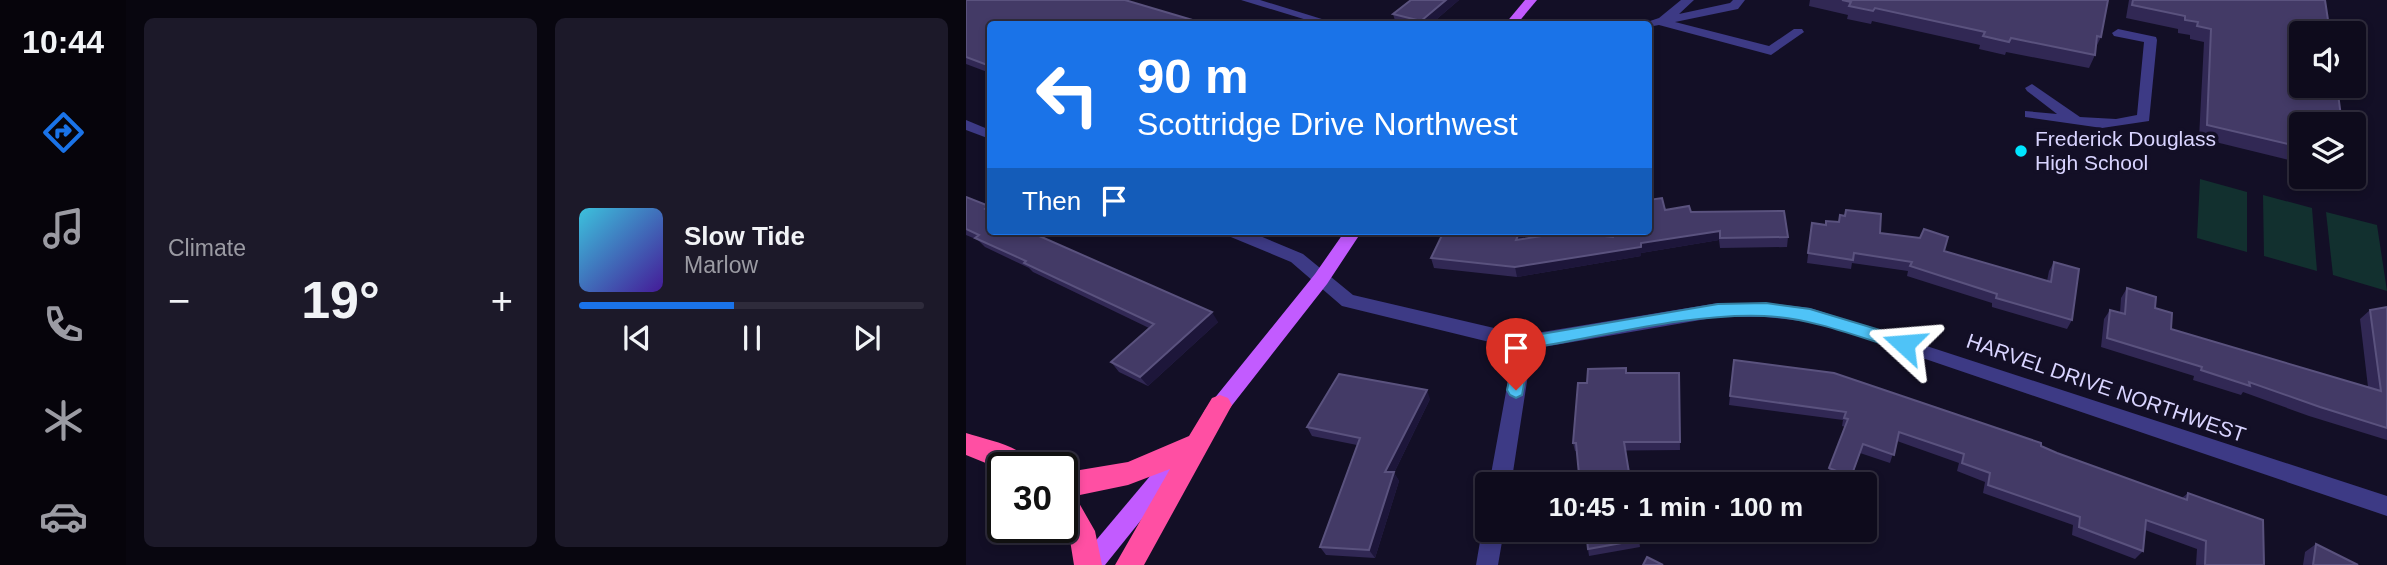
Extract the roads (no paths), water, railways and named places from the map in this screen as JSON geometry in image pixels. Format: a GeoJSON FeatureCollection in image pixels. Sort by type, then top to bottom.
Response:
{"type":"FeatureCollection","features":[{"type":"Feature","properties":{"kind":"highway"},"geometry":{"type":"LineString","coordinates":[[1129,565],[1220,405]]}},
{"type":"Feature","properties":{"kind":"highway"},"geometry":{"type":"LineString","coordinates":[[966,444],[990,452]]}},
{"type":"Feature","properties":{"kind":"highway"},"geometry":{"type":"LineString","coordinates":[[1078,484],[1125,477],[1161,463],[1188,446]]}},
{"type":"Feature","properties":{"kind":"highway"},"geometry":{"type":"LineString","coordinates":[[1078,524],[1082,531],[1089,565]]}},
{"type":"Feature","properties":{"kind":"main road"},"geometry":{"type":"LineString","coordinates":[[1514,21],[1531,0]]}},
{"type":"Feature","properties":{"kind":"main road"},"geometry":{"type":"LineString","coordinates":[[1089,565],[1321,279],[1351,235]]}},
{"type":"Feature","properties":{"kind":"street"},"geometry":{"type":"LineString","coordinates":[[1247,0],[1321,21]]}},
{"type":"Feature","properties":{"kind":"street"},"geometry":{"type":"LineString","coordinates":[[1661,22],[1688,0]]}},
{"type":"Feature","properties":{"kind":"street"},"geometry":{"type":"LineString","coordinates":[[1652,23],[1734,6],[1738,0]]}},
{"type":"Feature","properties":{"kind":"street"},"geometry":{"type":"LineString","coordinates":[[1661,22],[1771,51],[1798,32]]}},
{"type":"Feature","properties":{"kind":"street"},"geometry":{"type":"LineString","coordinates":[[2030,114],[2078,123],[2123,124],[2144,118],[2151,40],[2118,33]]}},
{"type":"Feature","properties":{"kind":"street"},"geometry":{"type":"LineString","coordinates":[[2032,88],[2078,123]]}},
{"type":"Feature","properties":{"kind":"street"},"geometry":{"type":"LineString","coordinates":[[966,125],[987,134]]}},
{"type":"Feature","properties":{"kind":"street","name":"HARVEL DRIVE NORTHWEST"},"geometry":{"type":"LineString","coordinates":[[1242,235],[1297,258],[1348,301],[1524,343],[1718,310],[1766,310],[1810,315],[1853,327],[2387,506]]}},
{"type":"Feature","properties":{"kind":"street"},"geometry":{"type":"LineString","coordinates":[[1502,472],[1524,343]]}},
{"type":"Feature","properties":{"kind":"street"},"geometry":{"type":"LineString","coordinates":[[1487,565],[1491,542]]}},
{"type":"Feature","properties":{"kind":"place","name":"Frederick Douglass High School"},"geometry":{"type":"Point","coordinates":[2021,151]}}]}
